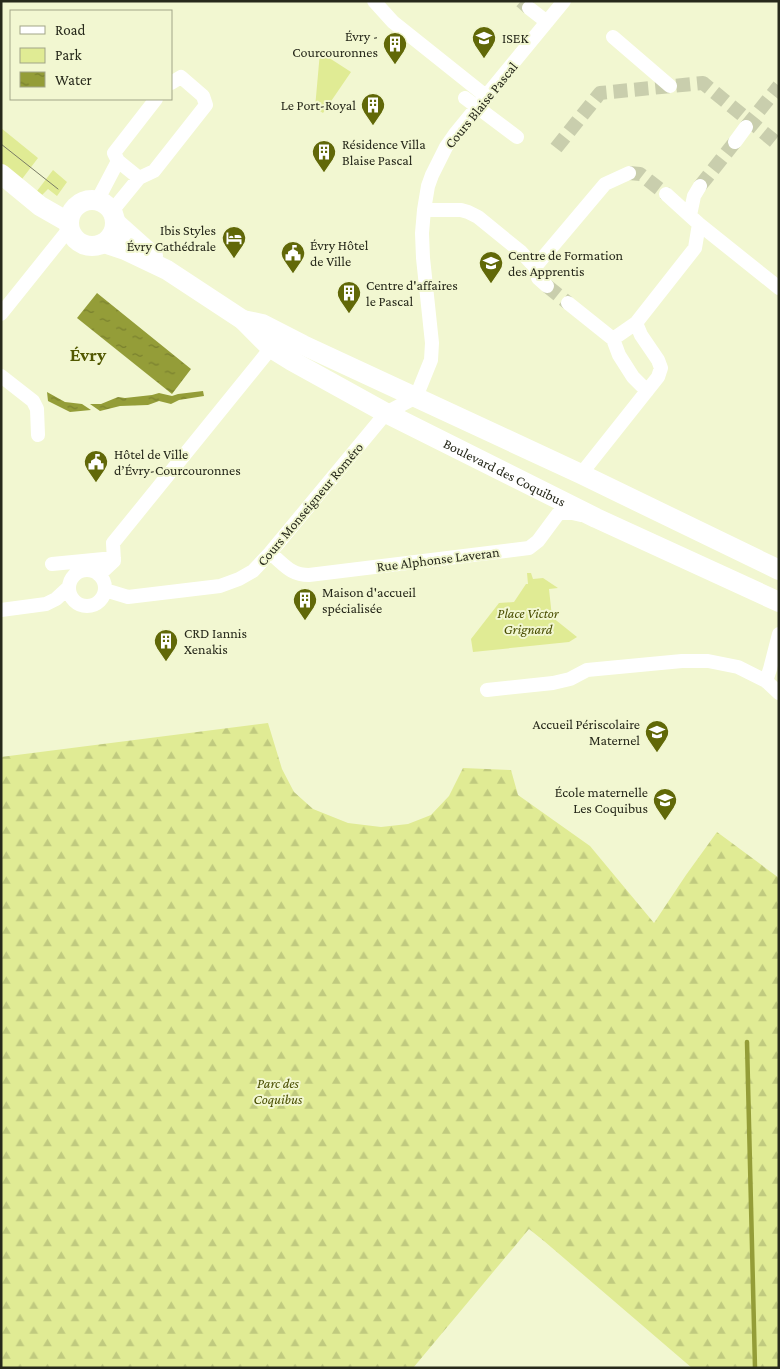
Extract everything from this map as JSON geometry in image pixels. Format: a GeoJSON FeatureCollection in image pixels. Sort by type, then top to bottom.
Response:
{"type":"FeatureCollection","features":[{"type":"Feature","properties":{"kind":"main road"},"geometry":{"type":"LineString","coordinates":[[1,174],[40,206],[69,226]]}},
{"type":"Feature","properties":{"kind":"main road"},"geometry":{"type":"LineString","coordinates":[[87,200],[108,211],[114,230],[110,237],[104,242],[92,246],[84,246],[78,242],[69,226],[70,214],[74,208],[87,200]]}},
{"type":"Feature","properties":{"kind":"main road","name":"Boulevard des Coquibus"},"geometry":{"type":"LineString","coordinates":[[108,211],[167,270]]}},
{"type":"Feature","properties":{"kind":"main road","name":"Boulevard des Coquibus"},"geometry":{"type":"LineString","coordinates":[[104,242],[167,270],[243,320],[271,348],[386,414],[596,518],[779,602]]}},
{"type":"Feature","properties":{"kind":"main road","name":"Boulevard des Coquibus"},"geometry":{"type":"LineString","coordinates":[[243,320],[262,324],[581,474],[779,570]]}},
{"type":"Feature","properties":{"kind":"street"},"geometry":{"type":"LineString","coordinates":[[365,1],[384,20]]}},
{"type":"Feature","properties":{"kind":"street"},"geometry":{"type":"LineString","coordinates":[[374,1],[393,22],[487,96]]}},
{"type":"Feature","properties":{"kind":"street","name":"Cours Blaise Pascal"},"geometry":{"type":"LineString","coordinates":[[416,398],[431,360],[432,343],[422,233],[428,186],[432,174],[446,147],[564,1]]}},
{"type":"Feature","properties":{"kind":"street"},"geometry":{"type":"LineString","coordinates":[[529,8],[547,22]]}},
{"type":"Feature","properties":{"kind":"street"},"geometry":{"type":"LineString","coordinates":[[613,37],[670,86]]}},
{"type":"Feature","properties":{"kind":"street"},"geometry":{"type":"LineString","coordinates":[[108,211],[139,178],[154,171],[206,105],[202,96],[181,77],[172,82]]}},
{"type":"Feature","properties":{"kind":"street"},"geometry":{"type":"LineString","coordinates":[[464,98],[517,137]]}},
{"type":"Feature","properties":{"kind":"street"},"geometry":{"type":"LineString","coordinates":[[139,178],[118,161],[114,153],[155,100]]}},
{"type":"Feature","properties":{"kind":"street"},"geometry":{"type":"LineString","coordinates":[[735,142],[746,127]]}},
{"type":"Feature","properties":{"kind":"street"},"geometry":{"type":"LineString","coordinates":[[108,211],[118,161]]}},
{"type":"Feature","properties":{"kind":"street"},"geometry":{"type":"LineString","coordinates":[[535,267],[605,184],[629,173]]}},
{"type":"Feature","properties":{"kind":"street"},"geometry":{"type":"LineString","coordinates":[[613,339],[636,323],[695,248],[694,196],[700,186]]}},
{"type":"Feature","properties":{"kind":"street"},"geometry":{"type":"LineString","coordinates":[[666,194],[724,245],[779,288]]}},
{"type":"Feature","properties":{"kind":"street"},"geometry":{"type":"LineString","coordinates":[[424,210],[461,210],[478,217],[520,252],[535,267],[538,278],[547,286]]}},
{"type":"Feature","properties":{"kind":"street"},"geometry":{"type":"LineString","coordinates":[[1,314],[69,226]]}},
{"type":"Feature","properties":{"kind":"street"},"geometry":{"type":"LineString","coordinates":[[695,248],[724,245]]}},
{"type":"Feature","properties":{"kind":"street"},"geometry":{"type":"LineString","coordinates":[[568,303],[613,339],[619,355],[633,377],[647,391]]}},
{"type":"Feature","properties":{"kind":"street"},"geometry":{"type":"LineString","coordinates":[[581,474],[658,377],[661,368],[658,360],[641,335],[636,323]]}},
{"type":"Feature","properties":{"kind":"street"},"geometry":{"type":"LineString","coordinates":[[99,575],[114,560],[113,543],[267,353]]}},
{"type":"Feature","properties":{"kind":"street"},"geometry":{"type":"LineString","coordinates":[[1,376],[34,401],[37,409],[38,435]]}},
{"type":"Feature","properties":{"kind":"street","name":"Cours Monseigneur Roméro"},"geometry":{"type":"LineString","coordinates":[[105,590],[128,597],[220,586],[253,571],[386,414],[416,398]]}},
{"type":"Feature","properties":{"kind":"street","name":"Rue Alphonse Laveran"},"geometry":{"type":"LineString","coordinates":[[270,553],[291,571],[299,575],[309,575],[529,548],[538,542],[558,514],[568,512],[596,518]]}},
{"type":"Feature","properties":{"kind":"street"},"geometry":{"type":"LineString","coordinates":[[52,564],[114,558]]}},
{"type":"Feature","properties":{"kind":"street"},"geometry":{"type":"LineString","coordinates":[[1,610],[46,604],[56,599],[69,587],[73,578],[80,572],[90,570],[99,575],[104,582],[105,590],[100,600],[91,606],[82,605],[74,601],[56,599]]}},
{"type":"Feature","properties":{"kind":"street"},"geometry":{"type":"LineString","coordinates":[[69,587],[74,601]]}},
{"type":"Feature","properties":{"kind":"street"},"geometry":{"type":"LineString","coordinates":[[766,680],[779,634]]}},
{"type":"Feature","properties":{"kind":"street"},"geometry":{"type":"LineString","coordinates":[[487,690],[553,683],[570,679],[587,670],[708,660],[738,667],[766,680],[779,693]]}},
{"type":"Feature","properties":{"kind":"green space"},"geometry":{"type":"Polygon","coordinates":[[[320,52],[351,72],[323,113],[315,108],[320,52]]]}},
{"type":"Feature","properties":{"kind":"green space"},"geometry":{"type":"Polygon","coordinates":[[[1,128],[38,158],[22,179],[1,163],[1,128]]]}},
{"type":"Feature","properties":{"kind":"green space"},"geometry":{"type":"Polygon","coordinates":[[[53,170],[67,182],[57,196],[48,189],[42,195],[37,191],[53,170]]]}},
{"type":"Feature","properties":{"kind":"green space","name":"Place Victor Grignard"},"geometry":{"type":"Polygon","coordinates":[[[527,573],[531,573],[533,579],[543,578],[558,588],[549,589],[552,617],[577,637],[569,642],[473,652],[471,639],[499,603],[514,602],[526,584],[528,584],[527,573]]]}},
{"type":"Feature","properties":{"kind":"green space","name":"Parc des Coquibus"},"geometry":{"type":"Polygon","coordinates":[[[268,723],[282,769],[294,792],[313,809],[348,823],[381,827],[408,824],[431,815],[449,796],[463,768],[511,770],[518,795],[590,846],[654,923],[717,832],[779,878],[779,1368],[692,1368],[529,1229],[413,1368],[1,1368],[1,757],[268,723]]]}},
{"type":"Feature","properties":{"kind":"water"},"geometry":{"type":"Polygon","coordinates":[[[97,293],[191,369],[172,394],[77,318],[97,293]]]}},
{"type":"Feature","properties":{"kind":"water"},"geometry":{"type":"Polygon","coordinates":[[[203,391],[204,396],[179,400],[171,404],[159,401],[148,405],[120,406],[100,411],[90,404],[101,404],[118,397],[125,398],[159,393],[172,396],[203,391]]]}},
{"type":"Feature","properties":{"kind":"water"},"geometry":{"type":"Polygon","coordinates":[[[47,392],[65,402],[82,404],[91,410],[70,412],[48,401],[47,392]]]}},
{"type":"Feature","properties":{"kind":"waterway"},"geometry":{"type":"LineString","coordinates":[[747,1042],[755,1368]]}},
{"type":"Feature","properties":{"kind":"tunnel"},"geometry":{"type":"LineString","coordinates":[[521,1],[529,8]]}},
{"type":"Feature","properties":{"kind":"tunnel"},"geometry":{"type":"LineString","coordinates":[[556,148],[600,93],[703,83],[779,145]]}},
{"type":"Feature","properties":{"kind":"tunnel"},"geometry":{"type":"LineString","coordinates":[[746,127],[779,86]]}},
{"type":"Feature","properties":{"kind":"tunnel"},"geometry":{"type":"LineString","coordinates":[[700,186],[735,142]]}},
{"type":"Feature","properties":{"kind":"tunnel"},"geometry":{"type":"LineString","coordinates":[[629,173],[640,174],[666,194]]}},
{"type":"Feature","properties":{"kind":"tunnel"},"geometry":{"type":"LineString","coordinates":[[547,286],[568,303]]}},
{"type":"Feature","properties":{"kind":"tram line"},"geometry":{"type":"LineString","coordinates":[[1,144],[58,189]]}},
{"type":"Feature","properties":{"kind":"place","name":"ISEK"},"geometry":{"type":"Point","coordinates":[484,59]}},
{"type":"Feature","properties":{"kind":"place","name":"Évry - Courcouronnes"},"geometry":{"type":"Point","coordinates":[395,65]}},
{"type":"Feature","properties":{"kind":"place","name":"Le Port-Royal"},"geometry":{"type":"Point","coordinates":[373,126]}},
{"type":"Feature","properties":{"kind":"place","name":"Résidence Villa Blaise Pascal"},"geometry":{"type":"Point","coordinates":[324,173]}},
{"type":"Feature","properties":{"kind":"place","name":"Ibis Styles Évry Cathédrale"},"geometry":{"type":"Point","coordinates":[234,259]}},
{"type":"Feature","properties":{"kind":"place","name":"Évry Hôtel de Ville"},"geometry":{"type":"Point","coordinates":[293,274]}},
{"type":"Feature","properties":{"kind":"place","name":"Centre de Formation des Apprentis"},"geometry":{"type":"Point","coordinates":[491,284]}},
{"type":"Feature","properties":{"kind":"place","name":"Centre d'affaires le Pascal"},"geometry":{"type":"Point","coordinates":[349,314]}},
{"type":"Feature","properties":{"kind":"place","name":"Hôtel de Ville d’Évry-Courcouronnes"},"geometry":{"type":"Point","coordinates":[96,483]}},
{"type":"Feature","properties":{"kind":"place","name":"Maison d'accueil spécialisée"},"geometry":{"type":"Point","coordinates":[305,621]}},
{"type":"Feature","properties":{"kind":"place","name":"CRD Iannis Xenakis"},"geometry":{"type":"Point","coordinates":[166,662]}},
{"type":"Feature","properties":{"kind":"place","name":"Accueil Périscolaire Maternel"},"geometry":{"type":"Point","coordinates":[657,753]}},
{"type":"Feature","properties":{"kind":"place","name":"École maternelle Les Coquibus"},"geometry":{"type":"Point","coordinates":[665,821]}},
{"type":"Feature","properties":{"kind":"district","name":"Évry"},"geometry":{"type":"Point","coordinates":[88,354]}}]}
